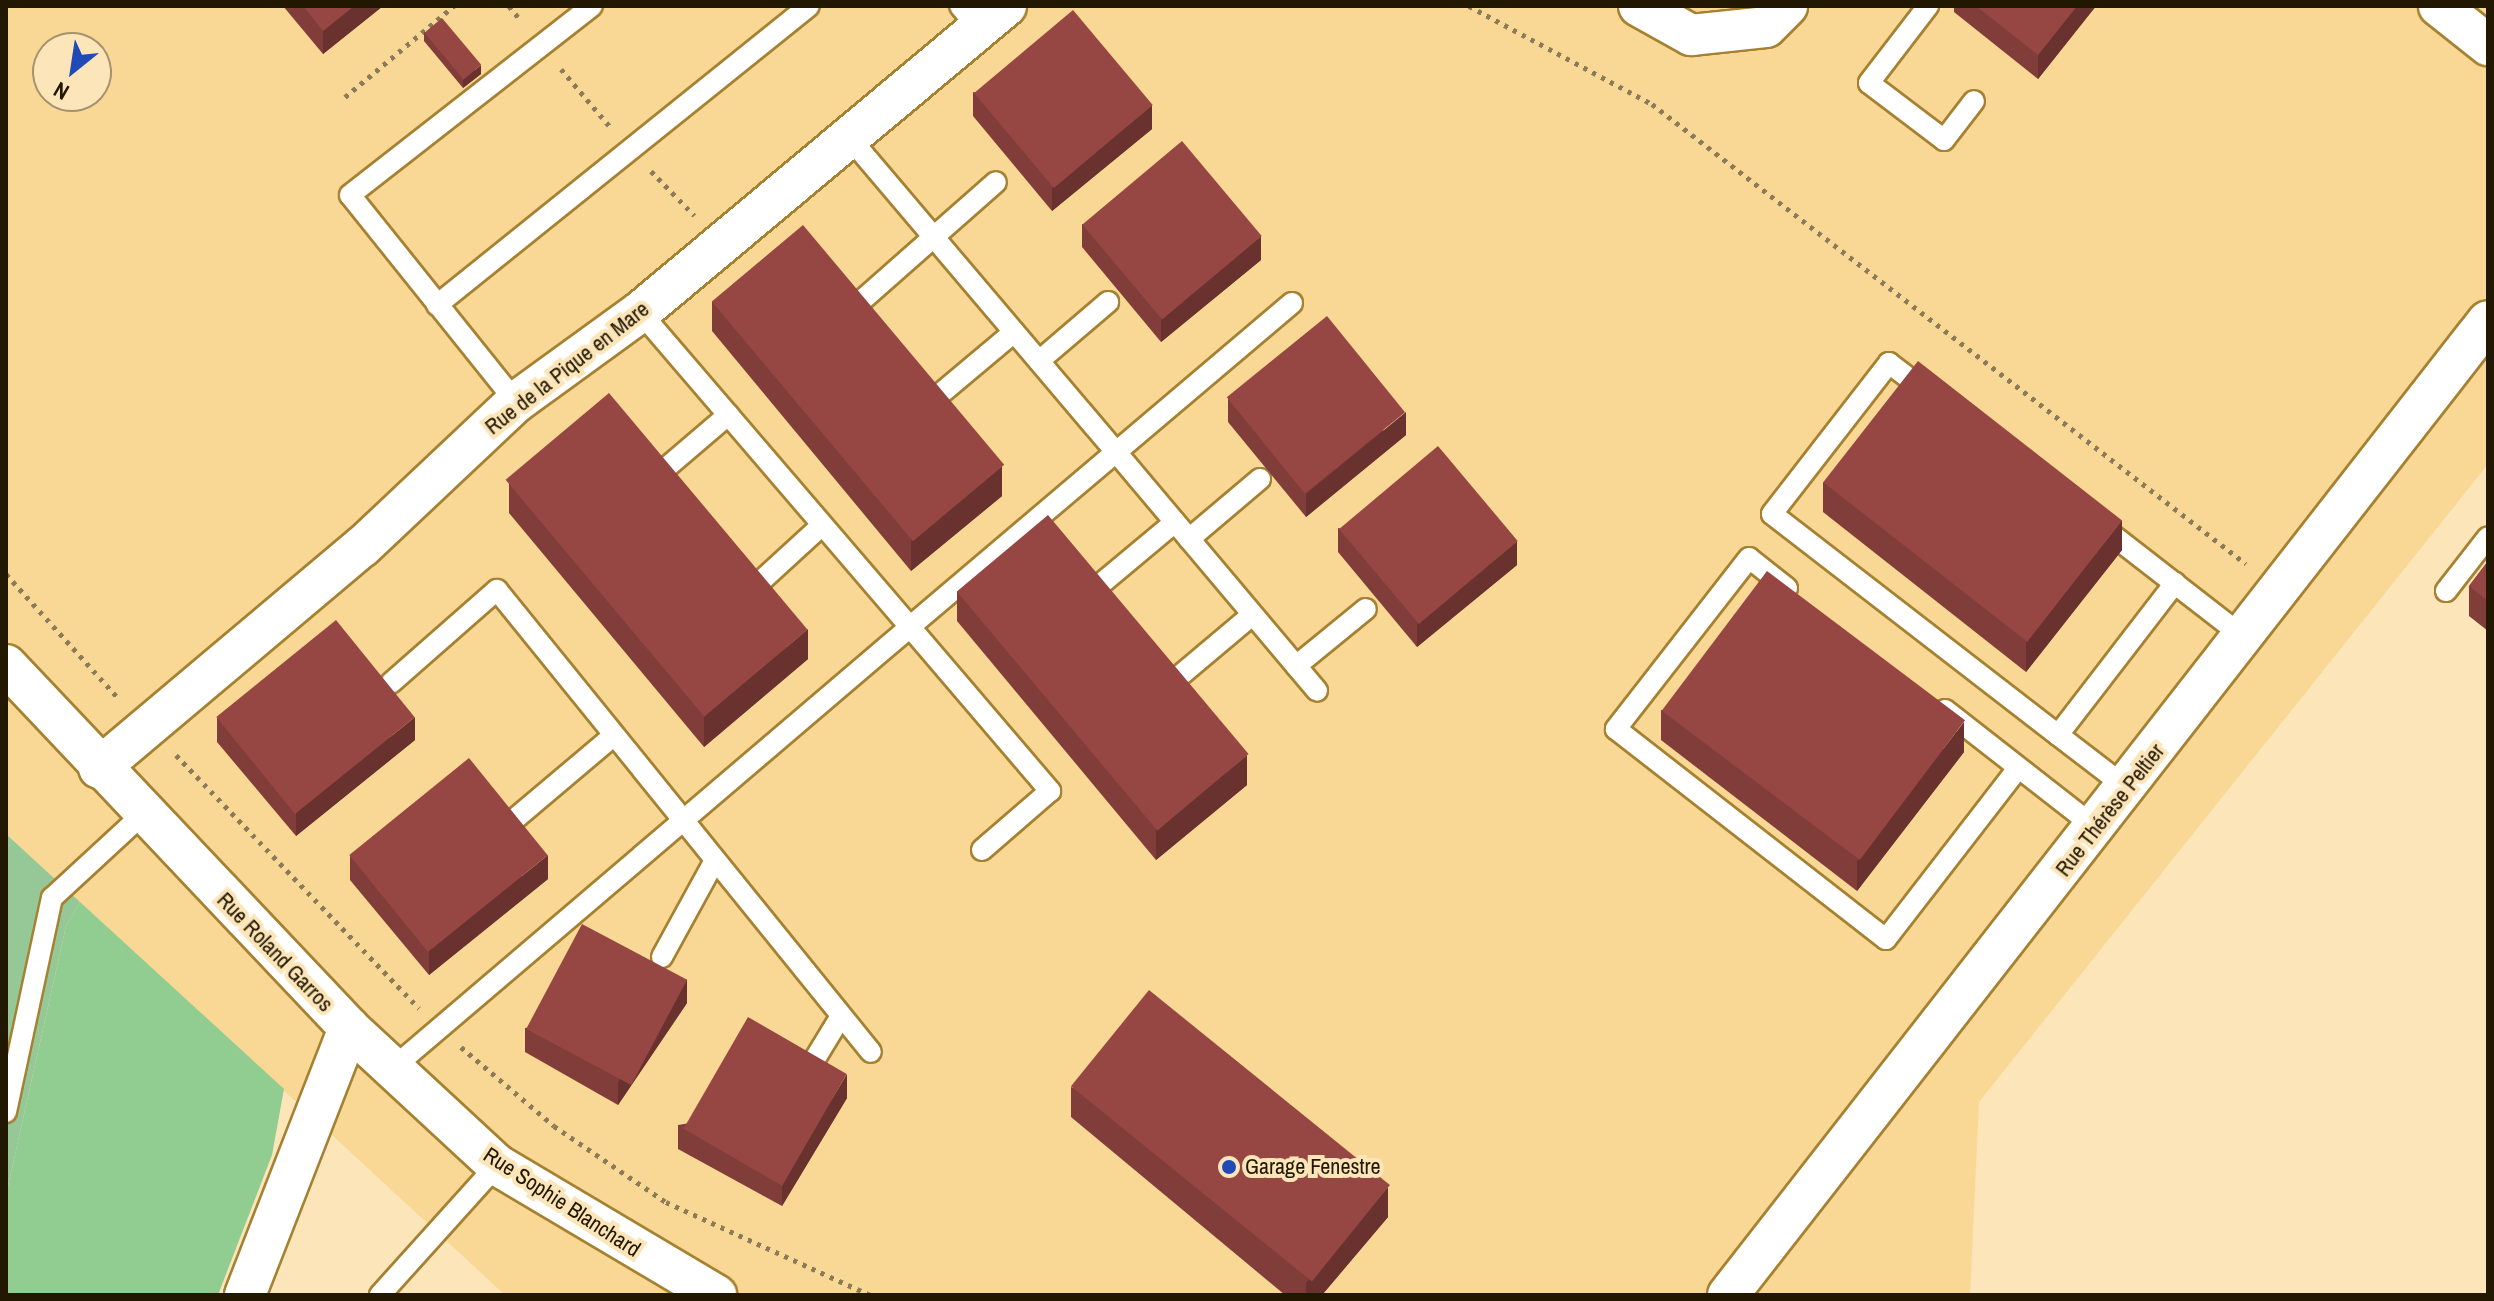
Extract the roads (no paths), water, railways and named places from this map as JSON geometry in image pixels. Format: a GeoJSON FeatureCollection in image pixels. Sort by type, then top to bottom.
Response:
{"type":"FeatureCollection","features":[{"type":"Feature","properties":{"kind":"street"},"geometry":{"type":"LineString","coordinates":[[1639,6],[1691,35],[1766,27],[1787,6]]}},
{"type":"Feature","properties":{"kind":"street"},"geometry":{"type":"LineString","coordinates":[[2439,6],[2488,45]]}},
{"type":"Feature","properties":{"kind":"street","name":"Rue de la Pique en Mare"},"geometry":{"type":"LineString","coordinates":[[99,768],[363,546],[516,402],[640,312],[848,136],[982,14]]}},
{"type":"Feature","properties":{"kind":"street","name":"Rue Thérèse Peltier"},"geometry":{"type":"LineString","coordinates":[[1728,1295],[2096,828],[2488,321]]}},
{"type":"Feature","properties":{"kind":"street","name":"Rue Roland Garros"},"geometry":{"type":"LineString","coordinates":[[6,665],[142,815],[349,1028],[245,1295]]}},
{"type":"Feature","properties":{"kind":"street","name":"Rue Sophie Blanchard"},"geometry":{"type":"LineString","coordinates":[[349,1028],[497,1165],[716,1295]]}},
{"type":"Feature","properties":{"kind":"lane"},"geometry":{"type":"LineString","coordinates":[[516,402],[350,195],[592,6]]}},
{"type":"Feature","properties":{"kind":"lane"},"geometry":{"type":"LineString","coordinates":[[437,305],[809,6]]}},
{"type":"Feature","properties":{"kind":"lane"},"geometry":{"type":"LineString","coordinates":[[1928,6],[1869,83],[1944,140],[1974,101]]}},
{"type":"Feature","properties":{"kind":"lane"},"geometry":{"type":"LineString","coordinates":[[848,136],[1317,691]]}},
{"type":"Feature","properties":{"kind":"lane"},"geometry":{"type":"LineString","coordinates":[[860,302],[996,182]]}},
{"type":"Feature","properties":{"kind":"lane"},"geometry":{"type":"LineString","coordinates":[[1039,361],[1108,302]]}},
{"type":"Feature","properties":{"kind":"lane"},"geometry":{"type":"LineString","coordinates":[[394,1067],[1292,303]]}},
{"type":"Feature","properties":{"kind":"lane"},"geometry":{"type":"LineString","coordinates":[[640,312],[1050,791],[982,850]]}},
{"type":"Feature","properties":{"kind":"lane"},"geometry":{"type":"LineString","coordinates":[[939,395],[1014,332]]}},
{"type":"Feature","properties":{"kind":"lane"},"geometry":{"type":"LineString","coordinates":[[1951,411],[1889,363],[1772,514],[2127,788]]}},
{"type":"Feature","properties":{"kind":"lane"},"geometry":{"type":"LineString","coordinates":[[666,468],[728,415]]}},
{"type":"Feature","properties":{"kind":"lane"},"geometry":{"type":"LineString","coordinates":[[1189,539],[1260,479]]}},
{"type":"Feature","properties":{"kind":"lane"},"geometry":{"type":"LineString","coordinates":[[2088,516],[2244,637]]}},
{"type":"Feature","properties":{"kind":"lane"},"geometry":{"type":"LineString","coordinates":[[1102,583],[1175,522]]}},
{"type":"Feature","properties":{"kind":"lane"},"geometry":{"type":"LineString","coordinates":[[762,580],[822,525]]}},
{"type":"Feature","properties":{"kind":"lane"},"geometry":{"type":"LineString","coordinates":[[2446,591],[2488,537]]}},
{"type":"Feature","properties":{"kind":"lane"},"geometry":{"type":"LineString","coordinates":[[1810,606],[1749,558],[1616,729],[1886,939],[2018,768]]}},
{"type":"Feature","properties":{"kind":"lane"},"geometry":{"type":"LineString","coordinates":[[2058,735],[2175,583]]}},
{"type":"Feature","properties":{"kind":"lane"},"geometry":{"type":"LineString","coordinates":[[391,683],[497,590],[681,823],[871,1052]]}},
{"type":"Feature","properties":{"kind":"lane"},"geometry":{"type":"LineString","coordinates":[[1296,666],[1366,609]]}},
{"type":"Feature","properties":{"kind":"lane"},"geometry":{"type":"LineString","coordinates":[[1176,679],[1252,615]]}},
{"type":"Feature","properties":{"kind":"lane"},"geometry":{"type":"LineString","coordinates":[[1920,691],[2096,828]]}},
{"type":"Feature","properties":{"kind":"lane"},"geometry":{"type":"LineString","coordinates":[[516,818],[613,736]]}},
{"type":"Feature","properties":{"kind":"lane"},"geometry":{"type":"LineString","coordinates":[[6,1112],[52,898],[142,815]]}},
{"type":"Feature","properties":{"kind":"lane"},"geometry":{"type":"LineString","coordinates":[[662,957],[714,862]]}},
{"type":"Feature","properties":{"kind":"lane"},"geometry":{"type":"LineString","coordinates":[[810,1067],[841,1016]]}},
{"type":"Feature","properties":{"kind":"lane"},"geometry":{"type":"LineString","coordinates":[[380,1295],[497,1165]]}},
{"type":"Feature","properties":{"kind":"place","name":"Garage Fenestre"},"geometry":{"type":"Point","coordinates":[1229,1167]}}]}
